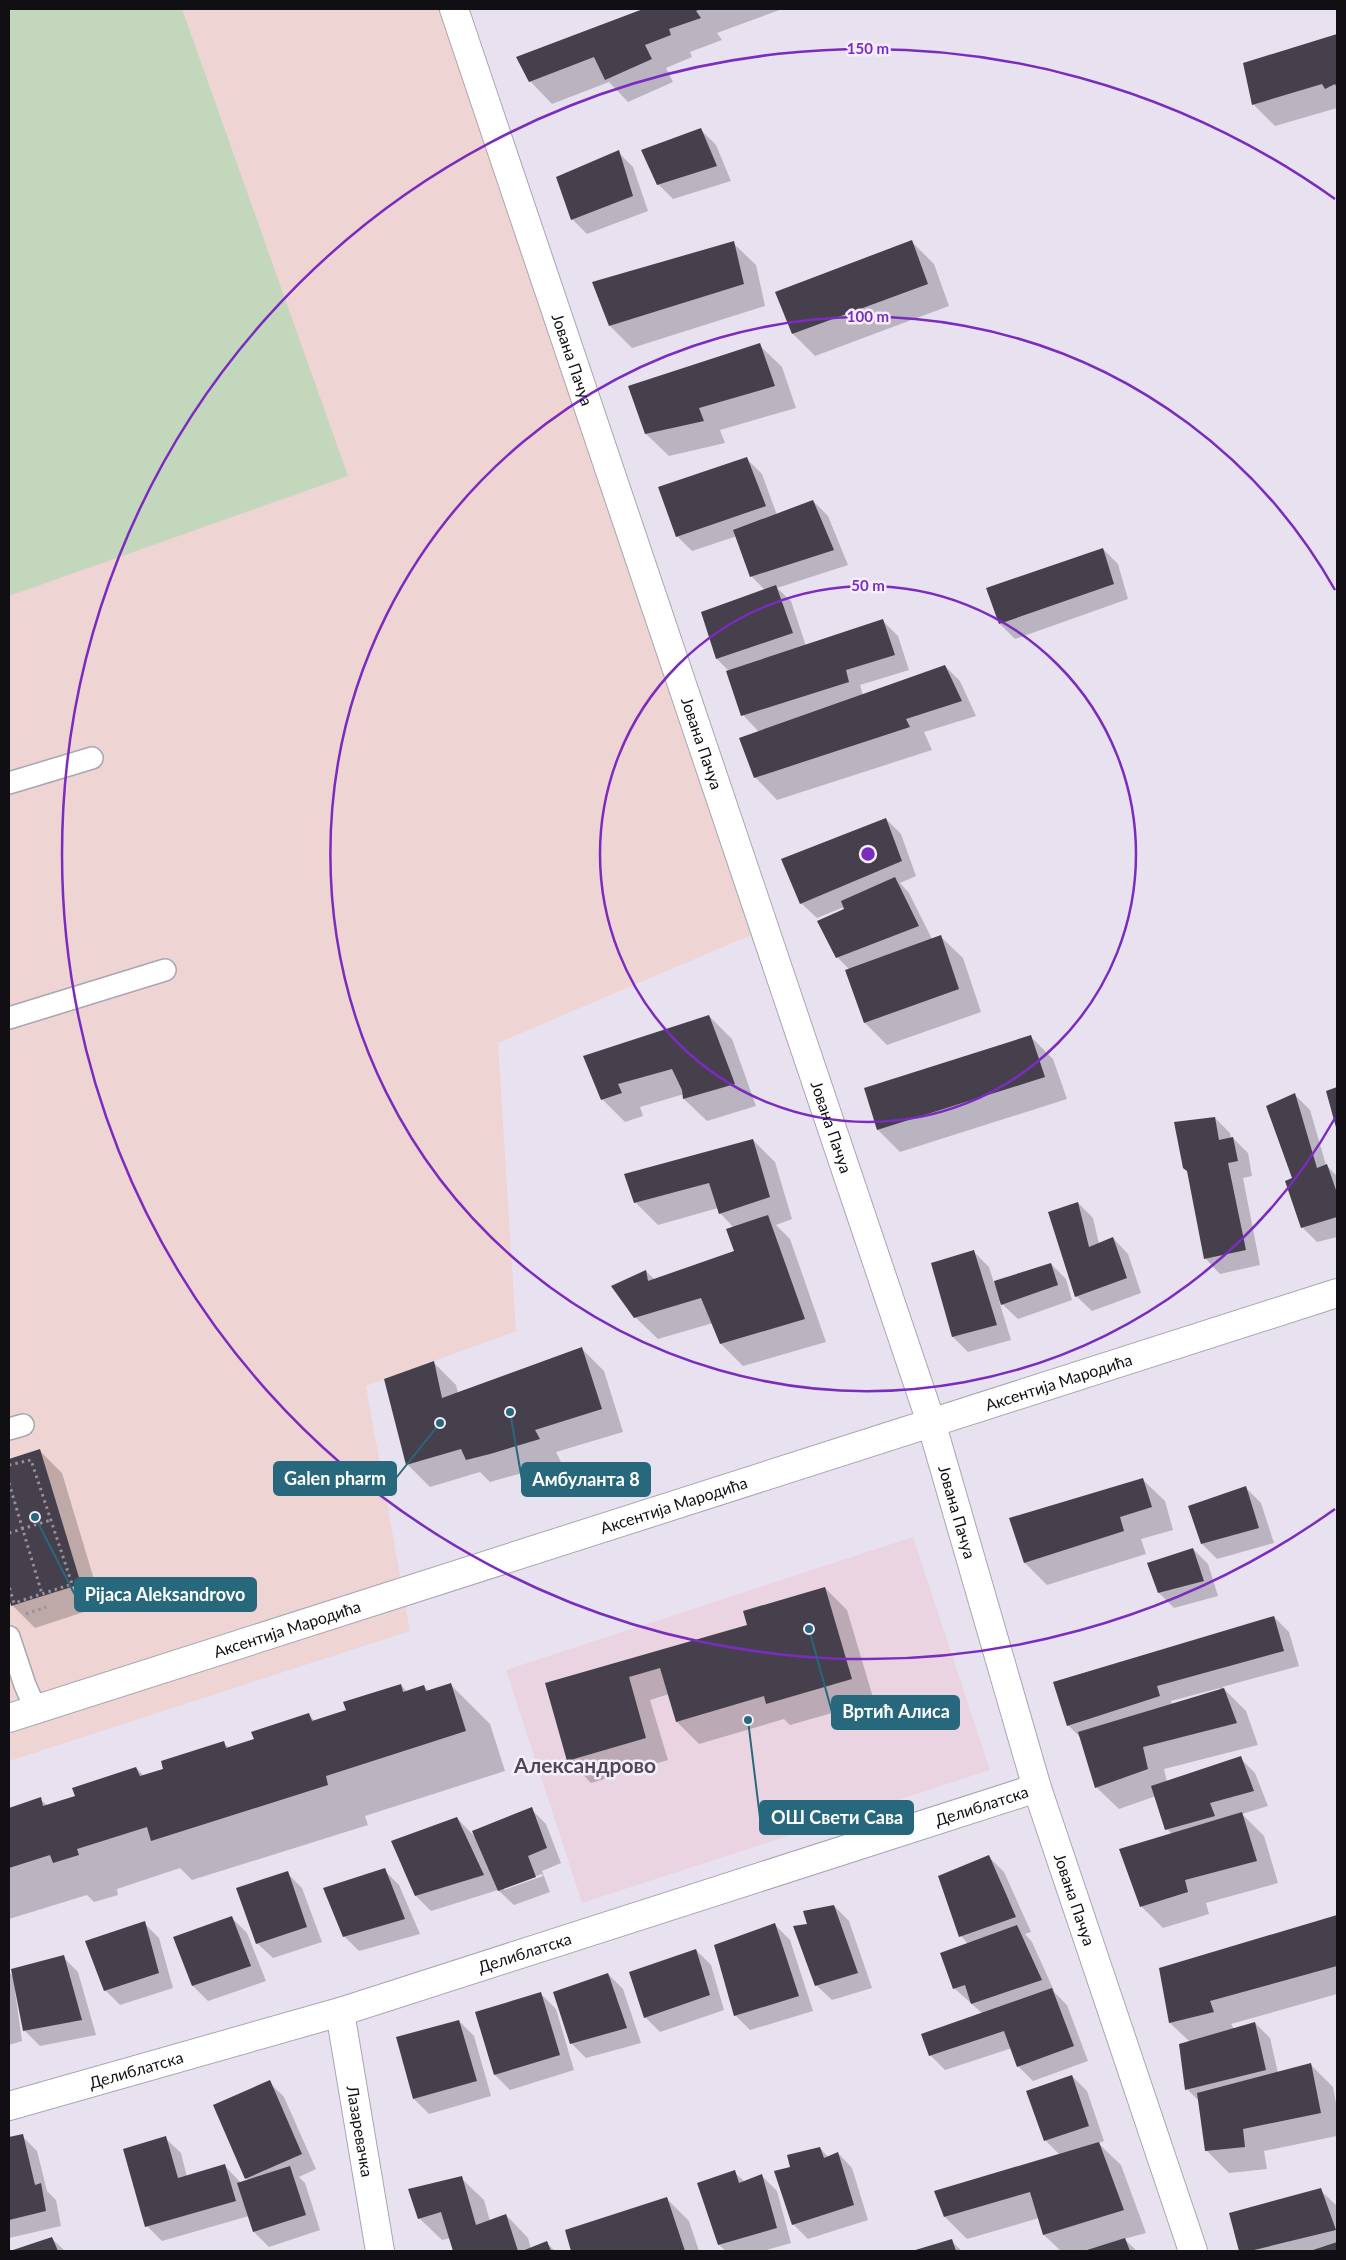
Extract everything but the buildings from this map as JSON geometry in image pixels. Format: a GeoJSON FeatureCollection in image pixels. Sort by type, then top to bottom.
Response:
{"type":"FeatureCollection","features":[{"type":"Feature","properties":{"kind":"street","name":"Јована Пачуа"},"geometry":{"type":"LineString","coordinates":[[454,9],[931,1422],[1037,1788],[1193,2251]]}},
{"type":"Feature","properties":{"kind":"street","name":"Аксентија Мародића"},"geometry":{"type":"LineString","coordinates":[[9,1718],[1337,1293]]}},
{"type":"Feature","properties":{"kind":"street","name":"Делиблатска"},"geometry":{"type":"LineString","coordinates":[[9,2106],[340,2012],[1037,1788]]}},
{"type":"Feature","properties":{"kind":"street","name":"Лазаревачка"},"geometry":{"type":"LineString","coordinates":[[340,2012],[380,2251]]}},
{"type":"Feature","properties":{"kind":"lane"},"geometry":{"type":"LineString","coordinates":[[9,783],[92,758]]}},
{"type":"Feature","properties":{"kind":"lane"},"geometry":{"type":"LineString","coordinates":[[9,1018],[165,970]]}},
{"type":"Feature","properties":{"kind":"lane"},"geometry":{"type":"LineString","coordinates":[[9,1637],[25,1685],[36,1710]]}},
{"type":"Feature","properties":{"kind":"path"},"geometry":{"type":"LineString","coordinates":[[9,1465],[31,1460],[72,1584],[14,1603],[9,1586]]}},
{"type":"Feature","properties":{"kind":"path"},"geometry":{"type":"LineString","coordinates":[[9,1483],[42,1594]]}},
{"type":"Feature","properties":{"kind":"path"},"geometry":{"type":"LineString","coordinates":[[9,1533],[51,1520]]}},
{"type":"Feature","properties":{"kind":"shaded area"},"geometry":{"type":"Polygon","coordinates":[[[9,9],[454,9],[765,929],[498,1043],[516,1331],[366,1386],[410,1631],[9,1761],[9,9]]]}},
{"type":"Feature","properties":{"kind":"shaded area"},"geometry":{"type":"Polygon","coordinates":[[[913,1537],[990,1770],[582,1903],[506,1670],[913,1537]]]}},
{"type":"Feature","properties":{"kind":"green space"},"geometry":{"type":"Polygon","coordinates":[[[9,9],[182,9],[348,476],[9,596],[9,9]]]}},
{"type":"Feature","properties":{"kind":"place","name":"Амбуланта 8"},"geometry":{"type":"Point","coordinates":[510,1412]}},
{"type":"Feature","properties":{"kind":"place","name":"Galen pharm"},"geometry":{"type":"Point","coordinates":[440,1423]}},
{"type":"Feature","properties":{"kind":"place","name":"Pijaca Aleksandrovo"},"geometry":{"type":"Point","coordinates":[35,1517]}},
{"type":"Feature","properties":{"kind":"place","name":"Вртић Алиса"},"geometry":{"type":"Point","coordinates":[809,1629]}},
{"type":"Feature","properties":{"kind":"place","name":"ОШ Свети Сава"},"geometry":{"type":"Point","coordinates":[748,1720]}},
{"type":"Feature","properties":{"kind":"district","name":"Александрово"},"geometry":{"type":"Point","coordinates":[585,1766]}}]}
